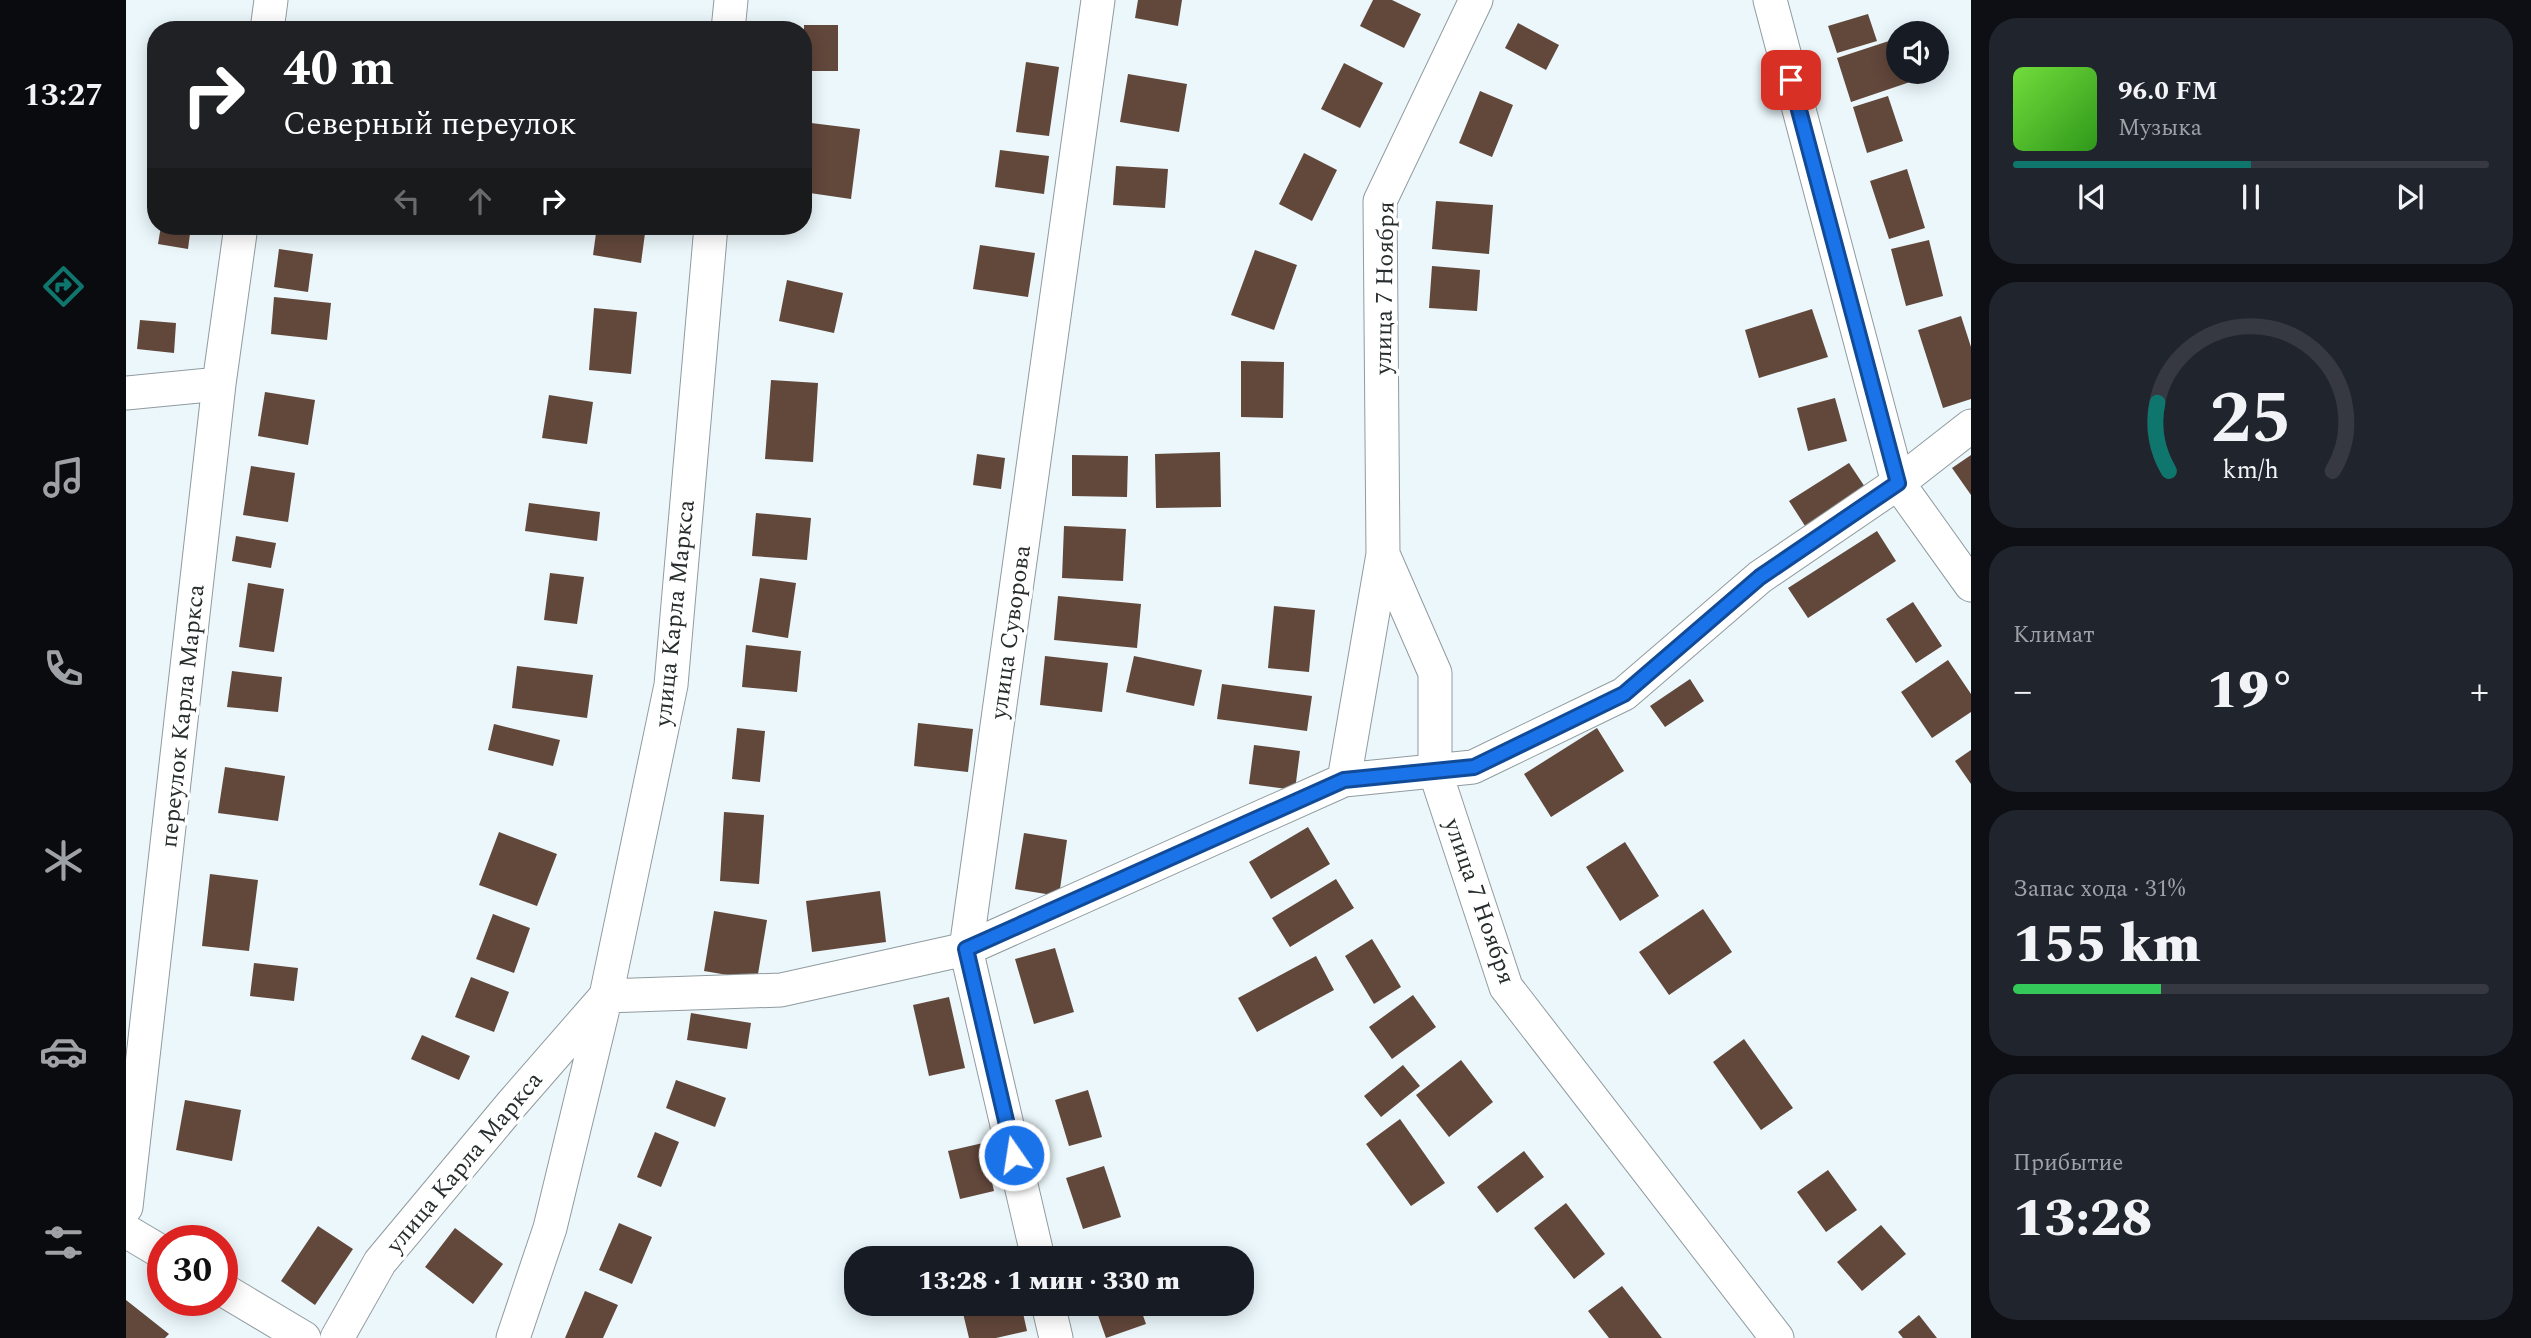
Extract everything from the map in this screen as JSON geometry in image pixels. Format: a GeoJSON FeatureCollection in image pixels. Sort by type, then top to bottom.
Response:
{"type":"FeatureCollection","features":[{"type":"Feature","properties":{"kind":"street"},"geometry":{"type":"LineString","coordinates":[[268,21],[271,0]]}},
{"type":"Feature","properties":{"kind":"street"},"geometry":{"type":"LineString","coordinates":[[729,21],[731,0]]}},
{"type":"Feature","properties":{"kind":"street","name":"улица Суворова"},"geometry":{"type":"LineString","coordinates":[[1035,1246],[966,949],[1097,0]]}},
{"type":"Feature","properties":{"kind":"street","name":"улица 7 Ноября"},"geometry":{"type":"LineString","coordinates":[[1344,780],[1383,554],[1380,201],[1476,0]]}},
{"type":"Feature","properties":{"kind":"street"},"geometry":{"type":"LineString","coordinates":[[1770,0],[1898,483],[1971,585]]}},
{"type":"Feature","properties":{"kind":"street","name":"переулок Карла Маркса"},"geometry":{"type":"LineString","coordinates":[[126,1207],[219,384],[240,235]]}},
{"type":"Feature","properties":{"kind":"street","name":"улица Карла Маркса"},"geometry":{"type":"LineString","coordinates":[[513,1338],[550,1228],[606,996],[671,685],[710,235]]}},
{"type":"Feature","properties":{"kind":"street"},"geometry":{"type":"LineString","coordinates":[[126,393],[219,384]]}},
{"type":"Feature","properties":{"kind":"street"},"geometry":{"type":"LineString","coordinates":[[606,996],[780,990],[966,949],[1344,780],[1474,767],[1624,694],[1760,577],[1898,483],[1971,426]]}},
{"type":"Feature","properties":{"kind":"street","name":"улица 7 Ноября"},"geometry":{"type":"LineString","coordinates":[[1383,554],[1435,673],[1435,771],[1506,987],[1777,1338]]}},
{"type":"Feature","properties":{"kind":"street","name":"улица Карла Маркса"},"geometry":{"type":"LineString","coordinates":[[337,1338],[380,1262],[606,996]]}},
{"type":"Feature","properties":{"kind":"street"},"geometry":{"type":"LineString","coordinates":[[126,1231],[147,1243]]}},
{"type":"Feature","properties":{"kind":"street"},"geometry":{"type":"LineString","coordinates":[[238,1299],[304,1338]]}},
{"type":"Feature","properties":{"kind":"street"},"geometry":{"type":"LineString","coordinates":[[1051,1316],[1056,1338]]}},
{"type":"Feature","properties":{"kind":"building"},"geometry":{"type":"Polygon","coordinates":[[[1138,0],[1182,0],[1178,26],[1135,18],[1138,0]]]}},
{"type":"Feature","properties":{"kind":"building"},"geometry":{"type":"Polygon","coordinates":[[[1373,0],[1392,0],[1421,14],[1404,48],[1360,26],[1373,0]]]}},
{"type":"Feature","properties":{"kind":"building"},"geometry":{"type":"Polygon","coordinates":[[[1868,14],[1877,41],[1837,53],[1828,26],[1868,14]]]}},
{"type":"Feature","properties":{"kind":"building"},"geometry":{"type":"Polygon","coordinates":[[[1518,23],[1559,45],[1546,70],[1505,48],[1518,23]]]}},
{"type":"Feature","properties":{"kind":"building"},"geometry":{"type":"Polygon","coordinates":[[[812,25],[838,25],[838,71],[812,71],[812,25]]]}},
{"type":"Feature","properties":{"kind":"building"},"geometry":{"type":"Polygon","coordinates":[[[1886,42],[1886,84],[1904,84],[1851,102],[1837,58],[1886,42]]]}},
{"type":"Feature","properties":{"kind":"building"},"geometry":{"type":"Polygon","coordinates":[[[1026,62],[1059,67],[1049,136],[1016,132],[1026,62]]]}},
{"type":"Feature","properties":{"kind":"building"},"geometry":{"type":"Polygon","coordinates":[[[1344,63],[1383,83],[1360,128],[1321,109],[1344,63]]]}},
{"type":"Feature","properties":{"kind":"building"},"geometry":{"type":"Polygon","coordinates":[[[1128,74],[1187,84],[1179,132],[1120,122],[1128,74]]]}},
{"type":"Feature","properties":{"kind":"building"},"geometry":{"type":"Polygon","coordinates":[[[1480,91],[1513,105],[1492,157],[1459,143],[1480,91]]]}},
{"type":"Feature","properties":{"kind":"building"},"geometry":{"type":"Polygon","coordinates":[[[1888,96],[1903,141],[1867,153],[1853,107],[1888,96]]]}},
{"type":"Feature","properties":{"kind":"building"},"geometry":{"type":"Polygon","coordinates":[[[812,123],[860,129],[851,199],[812,193],[812,123]]]}},
{"type":"Feature","properties":{"kind":"building"},"geometry":{"type":"Polygon","coordinates":[[[1000,150],[1049,156],[1044,194],[995,187],[1000,150]]]}},
{"type":"Feature","properties":{"kind":"building"},"geometry":{"type":"Polygon","coordinates":[[[1304,153],[1337,170],[1312,221],[1279,204],[1304,153]]]}},
{"type":"Feature","properties":{"kind":"building"},"geometry":{"type":"Polygon","coordinates":[[[1116,166],[1168,169],[1165,208],[1113,205],[1116,166]]]}},
{"type":"Feature","properties":{"kind":"building"},"geometry":{"type":"Polygon","coordinates":[[[1907,169],[1925,228],[1889,239],[1870,181],[1907,169]]]}},
{"type":"Feature","properties":{"kind":"building"},"geometry":{"type":"Polygon","coordinates":[[[1436,201],[1493,205],[1489,254],[1432,249],[1436,201]]]}},
{"type":"Feature","properties":{"kind":"building"},"geometry":{"type":"Polygon","coordinates":[[[160,235],[190,235],[188,249],[158,244],[160,235]]]}},
{"type":"Feature","properties":{"kind":"building"},"geometry":{"type":"Polygon","coordinates":[[[596,235],[645,235],[641,263],[593,255],[596,235]]]}},
{"type":"Feature","properties":{"kind":"building"},"geometry":{"type":"Polygon","coordinates":[[[1929,240],[1943,296],[1906,306],[1891,249],[1929,240]]]}},
{"type":"Feature","properties":{"kind":"building"},"geometry":{"type":"Polygon","coordinates":[[[980,245],[1035,253],[1028,297],[973,289],[980,245]]]}},
{"type":"Feature","properties":{"kind":"building"},"geometry":{"type":"Polygon","coordinates":[[[279,249],[313,254],[308,292],[274,287],[279,249]]]}},
{"type":"Feature","properties":{"kind":"building"},"geometry":{"type":"Polygon","coordinates":[[[1255,250],[1297,265],[1274,330],[1231,315],[1255,250]]]}},
{"type":"Feature","properties":{"kind":"building"},"geometry":{"type":"Polygon","coordinates":[[[1432,266],[1480,270],[1477,311],[1429,308],[1432,266]]]}},
{"type":"Feature","properties":{"kind":"building"},"geometry":{"type":"Polygon","coordinates":[[[787,280],[843,293],[834,333],[779,321],[787,280]]]}},
{"type":"Feature","properties":{"kind":"building"},"geometry":{"type":"Polygon","coordinates":[[[274,297],[331,303],[327,340],[271,334],[274,297]]]}},
{"type":"Feature","properties":{"kind":"building"},"geometry":{"type":"Polygon","coordinates":[[[594,308],[637,312],[631,374],[589,370],[594,308]]]}},
{"type":"Feature","properties":{"kind":"building"},"geometry":{"type":"Polygon","coordinates":[[[1812,309],[1828,357],[1759,378],[1745,330],[1812,309]]]}},
{"type":"Feature","properties":{"kind":"building"},"geometry":{"type":"Polygon","coordinates":[[[1961,316],[1971,347],[1971,399],[1943,408],[1918,330],[1961,316]]]}},
{"type":"Feature","properties":{"kind":"building"},"geometry":{"type":"Polygon","coordinates":[[[140,320],[176,323],[174,353],[137,349],[140,320]]]}},
{"type":"Feature","properties":{"kind":"building"},"geometry":{"type":"Polygon","coordinates":[[[1241,361],[1284,362],[1283,418],[1241,417],[1241,361]]]}},
{"type":"Feature","properties":{"kind":"building"},"geometry":{"type":"Polygon","coordinates":[[[771,380],[818,383],[813,462],[765,459],[771,380]]]}},
{"type":"Feature","properties":{"kind":"building"},"geometry":{"type":"Polygon","coordinates":[[[265,392],[315,400],[308,445],[258,436],[265,392]]]}},
{"type":"Feature","properties":{"kind":"building"},"geometry":{"type":"Polygon","coordinates":[[[549,395],[593,402],[587,444],[542,438],[549,395]]]}},
{"type":"Feature","properties":{"kind":"building"},"geometry":{"type":"Polygon","coordinates":[[[1835,398],[1847,441],[1808,451],[1797,408],[1835,398]]]}},
{"type":"Feature","properties":{"kind":"building"},"geometry":{"type":"Polygon","coordinates":[[[1220,452],[1221,507],[1156,508],[1155,454],[1220,452]]]}},
{"type":"Feature","properties":{"kind":"building"},"geometry":{"type":"Polygon","coordinates":[[[977,454],[1005,458],[1001,489],[973,485],[977,454]]]}},
{"type":"Feature","properties":{"kind":"building"},"geometry":{"type":"Polygon","coordinates":[[[1072,455],[1128,456],[1127,497],[1072,496],[1072,455]]]}},
{"type":"Feature","properties":{"kind":"building"},"geometry":{"type":"Polygon","coordinates":[[[1971,455],[1971,495],[1952,468],[1971,455]]]}},
{"type":"Feature","properties":{"kind":"building"},"geometry":{"type":"Polygon","coordinates":[[[1849,463],[1867,490],[1807,529],[1789,501],[1849,463]]]}},
{"type":"Feature","properties":{"kind":"building"},"geometry":{"type":"Polygon","coordinates":[[[251,466],[295,473],[288,522],[243,515],[251,466]]]}},
{"type":"Feature","properties":{"kind":"building"},"geometry":{"type":"Polygon","coordinates":[[[529,503],[600,512],[597,541],[525,531],[529,503]]]}},
{"type":"Feature","properties":{"kind":"building"},"geometry":{"type":"Polygon","coordinates":[[[756,513],[811,518],[807,560],[752,556],[756,513]]]}},
{"type":"Feature","properties":{"kind":"building"},"geometry":{"type":"Polygon","coordinates":[[[1064,526],[1126,529],[1123,581],[1062,578],[1064,526]]]}},
{"type":"Feature","properties":{"kind":"building"},"geometry":{"type":"Polygon","coordinates":[[[1877,531],[1896,561],[1808,618],[1788,588],[1877,531]]]}},
{"type":"Feature","properties":{"kind":"building"},"geometry":{"type":"Polygon","coordinates":[[[236,536],[276,543],[271,568],[232,561],[236,536]]]}},
{"type":"Feature","properties":{"kind":"building"},"geometry":{"type":"Polygon","coordinates":[[[550,573],[584,577],[577,624],[544,620],[550,573]]]}},
{"type":"Feature","properties":{"kind":"building"},"geometry":{"type":"Polygon","coordinates":[[[760,578],[796,583],[788,638],[752,632],[760,578]]]}},
{"type":"Feature","properties":{"kind":"building"},"geometry":{"type":"Polygon","coordinates":[[[248,583],[284,589],[274,652],[239,647],[248,583]]]}},
{"type":"Feature","properties":{"kind":"building"},"geometry":{"type":"Polygon","coordinates":[[[1058,596],[1141,604],[1137,648],[1054,640],[1058,596]]]}},
{"type":"Feature","properties":{"kind":"building"},"geometry":{"type":"Polygon","coordinates":[[[1913,602],[1942,646],[1916,663],[1886,619],[1913,602]]]}},
{"type":"Feature","properties":{"kind":"building"},"geometry":{"type":"Polygon","coordinates":[[[1274,606],[1315,610],[1309,672],[1268,668],[1274,606]]]}},
{"type":"Feature","properties":{"kind":"building"},"geometry":{"type":"Polygon","coordinates":[[[746,645],[801,651],[797,692],[742,687],[746,645]]]}},
{"type":"Feature","properties":{"kind":"building"},"geometry":{"type":"Polygon","coordinates":[[[1045,656],[1108,663],[1102,712],[1040,705],[1045,656]]]}},
{"type":"Feature","properties":{"kind":"building"},"geometry":{"type":"Polygon","coordinates":[[[1134,656],[1202,670],[1194,706],[1126,692],[1134,656]]]}},
{"type":"Feature","properties":{"kind":"building"},"geometry":{"type":"Polygon","coordinates":[[[1948,660],[1971,694],[1971,712],[1932,738],[1901,692],[1948,660]]]}},
{"type":"Feature","properties":{"kind":"building"},"geometry":{"type":"Polygon","coordinates":[[[517,666],[593,675],[587,718],[512,708],[517,666]]]}},
{"type":"Feature","properties":{"kind":"building"},"geometry":{"type":"Polygon","coordinates":[[[232,671],[282,677],[278,712],[227,707],[232,671]]]}},
{"type":"Feature","properties":{"kind":"building"},"geometry":{"type":"Polygon","coordinates":[[[1690,679],[1704,701],[1665,727],[1650,706],[1690,679]]]}},
{"type":"Feature","properties":{"kind":"building"},"geometry":{"type":"Polygon","coordinates":[[[1222,684],[1312,696],[1307,731],[1217,719],[1222,684]]]}},
{"type":"Feature","properties":{"kind":"building"},"geometry":{"type":"Polygon","coordinates":[[[918,723],[973,729],[968,772],[914,766],[918,723]]]}},
{"type":"Feature","properties":{"kind":"building"},"geometry":{"type":"Polygon","coordinates":[[[494,724],[560,740],[553,766],[488,750],[494,724]]]}},
{"type":"Feature","properties":{"kind":"building"},"geometry":{"type":"Polygon","coordinates":[[[737,728],[765,731],[760,782],[732,779],[737,728]]]}},
{"type":"Feature","properties":{"kind":"building"},"geometry":{"type":"Polygon","coordinates":[[[1597,728],[1624,771],[1551,817],[1524,774],[1597,728]]]}},
{"type":"Feature","properties":{"kind":"building"},"geometry":{"type":"Polygon","coordinates":[[[1254,745],[1300,751],[1295,790],[1249,784],[1254,745]]]}},
{"type":"Feature","properties":{"kind":"building"},"geometry":{"type":"Polygon","coordinates":[[[1971,750],[1971,784],[1955,761],[1971,750]]]}},
{"type":"Feature","properties":{"kind":"building"},"geometry":{"type":"Polygon","coordinates":[[[225,767],[285,776],[278,821],[218,813],[225,767]]]}},
{"type":"Feature","properties":{"kind":"building"},"geometry":{"type":"Polygon","coordinates":[[[724,812],[764,815],[759,884],[720,881],[724,812]]]}},
{"type":"Feature","properties":{"kind":"building"},"geometry":{"type":"Polygon","coordinates":[[[1308,827],[1330,864],[1271,899],[1249,862],[1308,827]]]}},
{"type":"Feature","properties":{"kind":"building"},"geometry":{"type":"Polygon","coordinates":[[[499,832],[557,854],[537,906],[479,885],[499,832]]]}},
{"type":"Feature","properties":{"kind":"building"},"geometry":{"type":"Polygon","coordinates":[[[1024,833],[1067,840],[1059,896],[1015,889],[1024,833]]]}},
{"type":"Feature","properties":{"kind":"building"},"geometry":{"type":"Polygon","coordinates":[[[1625,842],[1659,896],[1620,921],[1586,867],[1625,842]]]}},
{"type":"Feature","properties":{"kind":"building"},"geometry":{"type":"Polygon","coordinates":[[[210,874],[258,880],[249,951],[202,946],[210,874]]]}},
{"type":"Feature","properties":{"kind":"building"},"geometry":{"type":"Polygon","coordinates":[[[1336,879],[1354,908],[1290,947],[1272,918],[1336,879]]]}},
{"type":"Feature","properties":{"kind":"building"},"geometry":{"type":"Polygon","coordinates":[[[880,891],[886,942],[812,952],[806,901],[880,891]]]}},
{"type":"Feature","properties":{"kind":"building"},"geometry":{"type":"Polygon","coordinates":[[[1703,909],[1732,952],[1669,995],[1639,952],[1703,909]]]}},
{"type":"Feature","properties":{"kind":"building"},"geometry":{"type":"Polygon","coordinates":[[[714,911],[767,920],[757,980],[704,971],[714,911]]]}},
{"type":"Feature","properties":{"kind":"building"},"geometry":{"type":"Polygon","coordinates":[[[493,914],[530,928],[514,973],[476,959],[493,914]]]}},
{"type":"Feature","properties":{"kind":"building"},"geometry":{"type":"Polygon","coordinates":[[[1372,939],[1401,987],[1374,1004],[1345,956],[1372,939]]]}},
{"type":"Feature","properties":{"kind":"building"},"geometry":{"type":"Polygon","coordinates":[[[1055,948],[1074,1012],[1034,1024],[1015,959],[1055,948]]]}},
{"type":"Feature","properties":{"kind":"building"},"geometry":{"type":"Polygon","coordinates":[[[1316,956],[1334,990],[1257,1032],[1238,998],[1316,956]]]}},
{"type":"Feature","properties":{"kind":"building"},"geometry":{"type":"Polygon","coordinates":[[[254,963],[298,968],[294,1001],[250,996],[254,963]]]}},
{"type":"Feature","properties":{"kind":"building"},"geometry":{"type":"Polygon","coordinates":[[[471,977],[509,992],[494,1032],[455,1017],[471,977]]]}},
{"type":"Feature","properties":{"kind":"building"},"geometry":{"type":"Polygon","coordinates":[[[1413,995],[1436,1027],[1392,1059],[1369,1027],[1413,995]]]}},
{"type":"Feature","properties":{"kind":"building"},"geometry":{"type":"Polygon","coordinates":[[[949,997],[965,1068],[929,1076],[913,1005],[949,997]]]}},
{"type":"Feature","properties":{"kind":"building"},"geometry":{"type":"Polygon","coordinates":[[[691,1013],[751,1023],[747,1049],[687,1040],[691,1013]]]}},
{"type":"Feature","properties":{"kind":"building"},"geometry":{"type":"Polygon","coordinates":[[[422,1035],[470,1056],[459,1080],[411,1059],[422,1035]]]}},
{"type":"Feature","properties":{"kind":"building"},"geometry":{"type":"Polygon","coordinates":[[[1744,1039],[1793,1108],[1761,1130],[1713,1062],[1744,1039]]]}},
{"type":"Feature","properties":{"kind":"building"},"geometry":{"type":"Polygon","coordinates":[[[1461,1060],[1493,1102],[1449,1137],[1416,1095],[1461,1060]]]}},
{"type":"Feature","properties":{"kind":"building"},"geometry":{"type":"Polygon","coordinates":[[[1403,1065],[1420,1086],[1381,1117],[1364,1096],[1403,1065]]]}},
{"type":"Feature","properties":{"kind":"building"},"geometry":{"type":"Polygon","coordinates":[[[676,1080],[726,1098],[715,1127],[666,1108],[676,1080]]]}},
{"type":"Feature","properties":{"kind":"building"},"geometry":{"type":"Polygon","coordinates":[[[1088,1090],[1102,1137],[1069,1146],[1055,1100],[1088,1090]]]}},
{"type":"Feature","properties":{"kind":"building"},"geometry":{"type":"Polygon","coordinates":[[[185,1100],[241,1110],[232,1161],[176,1150],[185,1100]]]}},
{"type":"Feature","properties":{"kind":"building"},"geometry":{"type":"Polygon","coordinates":[[[1400,1119],[1445,1183],[1411,1206],[1366,1144],[1400,1119]]]}},
{"type":"Feature","properties":{"kind":"building"},"geometry":{"type":"Polygon","coordinates":[[[655,1132],[679,1142],[661,1187],[637,1177],[655,1132]]]}},
{"type":"Feature","properties":{"kind":"building"},"geometry":{"type":"Polygon","coordinates":[[[983,1143],[994,1191],[960,1199],[948,1151],[983,1143]]]}},
{"type":"Feature","properties":{"kind":"building"},"geometry":{"type":"Polygon","coordinates":[[[1524,1151],[1544,1177],[1497,1213],[1477,1187],[1524,1151]]]}},
{"type":"Feature","properties":{"kind":"building"},"geometry":{"type":"Polygon","coordinates":[[[1104,1166],[1121,1217],[1083,1229],[1066,1178],[1104,1166]]]}},
{"type":"Feature","properties":{"kind":"building"},"geometry":{"type":"Polygon","coordinates":[[[1828,1170],[1857,1210],[1826,1232],[1797,1192],[1828,1170]]]}},
{"type":"Feature","properties":{"kind":"building"},"geometry":{"type":"Polygon","coordinates":[[[1566,1203],[1605,1254],[1574,1279],[1534,1228],[1566,1203]]]}},
{"type":"Feature","properties":{"kind":"building"},"geometry":{"type":"Polygon","coordinates":[[[619,1223],[652,1237],[632,1284],[599,1270],[619,1223]]]}},
{"type":"Feature","properties":{"kind":"building"},"geometry":{"type":"Polygon","coordinates":[[[1881,1225],[1906,1254],[1862,1291],[1837,1262],[1881,1225]]]}},
{"type":"Feature","properties":{"kind":"building"},"geometry":{"type":"Polygon","coordinates":[[[318,1226],[353,1249],[315,1305],[281,1281],[318,1226]]]}},
{"type":"Feature","properties":{"kind":"building"},"geometry":{"type":"Polygon","coordinates":[[[455,1228],[503,1264],[473,1304],[425,1267],[455,1228]]]}},
{"type":"Feature","properties":{"kind":"building"},"geometry":{"type":"Polygon","coordinates":[[[1622,1286],[1662,1338],[1609,1338],[1588,1311],[1622,1286]]]}},
{"type":"Feature","properties":{"kind":"building"},"geometry":{"type":"Polygon","coordinates":[[[585,1291],[618,1305],[603,1338],[565,1338],[585,1291]]]}},
{"type":"Feature","properties":{"kind":"building"},"geometry":{"type":"Polygon","coordinates":[[[126,1300],[169,1334],[165,1338],[126,1338],[126,1300]]]}},
{"type":"Feature","properties":{"kind":"building"},"geometry":{"type":"Polygon","coordinates":[[[1919,1315],[1937,1338],[1903,1338],[1898,1332],[1919,1315]]]}},
{"type":"Feature","properties":{"kind":"building"},"geometry":{"type":"Polygon","coordinates":[[[964,1316],[1024,1316],[1027,1331],[996,1338],[969,1338],[964,1316]]]}},
{"type":"Feature","properties":{"kind":"building"},"geometry":{"type":"Polygon","coordinates":[[[1098,1316],[1143,1316],[1146,1324],[1106,1338],[1098,1316]]]}},
{"type":"Feature","properties":{"kind":"route"},"geometry":{"type":"LineString","coordinates":[[1014,1155],[966,949],[1344,780],[1474,767],[1624,694],[1760,577],[1898,483],[1791,80]]}}]}
